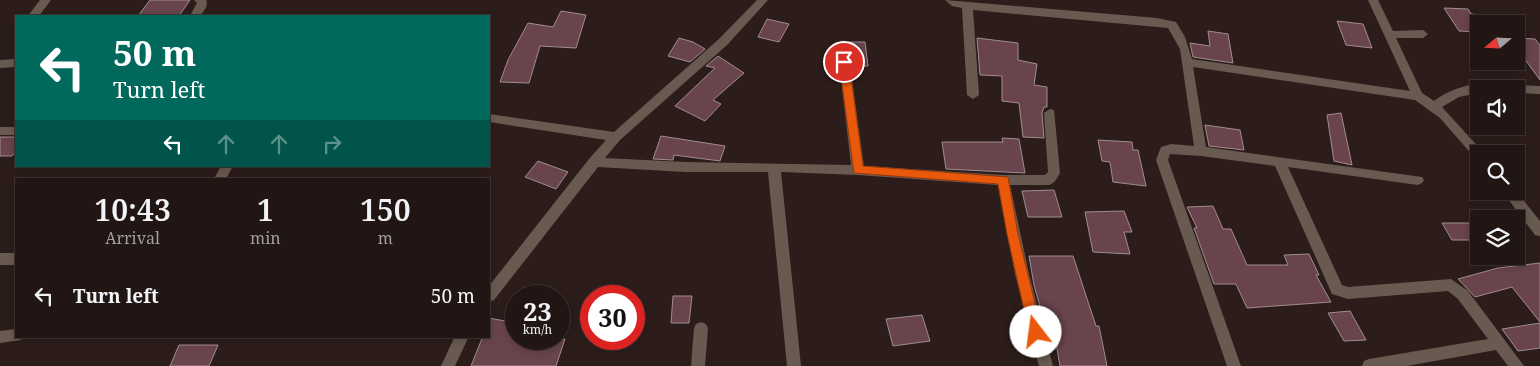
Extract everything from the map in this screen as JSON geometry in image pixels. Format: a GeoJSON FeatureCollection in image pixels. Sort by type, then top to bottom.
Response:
{"type":"FeatureCollection","features":[{"type":"Feature","properties":{"kind":"street"},"geometry":{"type":"LineString","coordinates":[[34,15],[46,0]]}},
{"type":"Feature","properties":{"kind":"street"},"geometry":{"type":"LineString","coordinates":[[196,15],[201,8],[202,2],[199,0]]}},
{"type":"Feature","properties":{"kind":"street"},"geometry":{"type":"LineString","coordinates":[[490,295],[593,162],[616,137],[722,42],[763,0]]}},
{"type":"Feature","properties":{"kind":"street"},"geometry":{"type":"LineString","coordinates":[[950,0],[967,6],[1167,23],[1176,28],[1185,49],[1201,151]]}},
{"type":"Feature","properties":{"kind":"street"},"geometry":{"type":"LineString","coordinates":[[1373,0],[1418,96]]}},
{"type":"Feature","properties":{"kind":"street"},"geometry":{"type":"LineString","coordinates":[[967,6],[973,95]]}},
{"type":"Feature","properties":{"kind":"street"},"geometry":{"type":"LineString","coordinates":[[1390,35],[1423,34]]}},
{"type":"Feature","properties":{"kind":"street"},"geometry":{"type":"LineString","coordinates":[[842,44],[858,170]]}},
{"type":"Feature","properties":{"kind":"street"},"geometry":{"type":"LineString","coordinates":[[1186,62],[1418,96],[1435,106],[1471,145]]}},
{"type":"Feature","properties":{"kind":"street"},"geometry":{"type":"LineString","coordinates":[[0,64],[15,63]]}},
{"type":"Feature","properties":{"kind":"street"},"geometry":{"type":"LineString","coordinates":[[1525,89],[1540,90]]}},
{"type":"Feature","properties":{"kind":"street"},"geometry":{"type":"LineString","coordinates":[[1435,106],[1448,96],[1462,90],[1470,90]]}},
{"type":"Feature","properties":{"kind":"street"},"geometry":{"type":"LineString","coordinates":[[593,162],[685,167],[774,167],[858,170],[1004,180],[1049,180],[1054,173],[1050,113]]}},
{"type":"Feature","properties":{"kind":"street"},"geometry":{"type":"LineString","coordinates":[[490,118],[616,137]]}},
{"type":"Feature","properties":{"kind":"street"},"geometry":{"type":"LineString","coordinates":[[0,131],[15,131]]}},
{"type":"Feature","properties":{"kind":"street"},"geometry":{"type":"LineString","coordinates":[[1234,366],[1162,160],[1165,150],[1201,151],[1418,180]]}},
{"type":"Feature","properties":{"kind":"street"},"geometry":{"type":"LineString","coordinates":[[1279,161],[1337,290],[1348,293],[1450,284],[1458,290],[1517,366]]}},
{"type":"Feature","properties":{"kind":"street"},"geometry":{"type":"LineString","coordinates":[[774,167],[794,366]]}},
{"type":"Feature","properties":{"kind":"street"},"geometry":{"type":"LineString","coordinates":[[1004,180],[1012,234],[1031,314],[1046,366]]}},
{"type":"Feature","properties":{"kind":"street"},"geometry":{"type":"LineString","coordinates":[[1515,200],[1539,230]]}},
{"type":"Feature","properties":{"kind":"street"},"geometry":{"type":"LineString","coordinates":[[0,259],[15,259]]}},
{"type":"Feature","properties":{"kind":"street"},"geometry":{"type":"LineString","coordinates":[[698,366],[701,328]]}},
{"type":"Feature","properties":{"kind":"street"},"geometry":{"type":"LineString","coordinates":[[0,337],[15,335]]}},
{"type":"Feature","properties":{"kind":"street"},"geometry":{"type":"LineString","coordinates":[[448,366],[461,338]]}},
{"type":"Feature","properties":{"kind":"street"},"geometry":{"type":"LineString","coordinates":[[1369,366],[1500,343]]}},
{"type":"Feature","properties":{"kind":"building"},"geometry":{"type":"Polygon","coordinates":[[[150,0],[190,0],[180,15],[139,15],[150,0]]]}},
{"type":"Feature","properties":{"kind":"building"},"geometry":{"type":"Polygon","coordinates":[[[1444,8],[1468,9],[1471,14],[1479,15],[1470,15],[1470,32],[1459,31],[1444,8]]]}},
{"type":"Feature","properties":{"kind":"building"},"geometry":{"type":"Polygon","coordinates":[[[561,11],[586,15],[576,48],[540,46],[529,83],[500,82],[508,60],[528,23],[553,27],[561,11]]]}},
{"type":"Feature","properties":{"kind":"building"},"geometry":{"type":"Polygon","coordinates":[[[767,19],[789,24],[779,42],[758,37],[767,19]]]}},
{"type":"Feature","properties":{"kind":"building"},"geometry":{"type":"Polygon","coordinates":[[[1337,21],[1363,24],[1372,48],[1346,45],[1337,21]]]}},
{"type":"Feature","properties":{"kind":"building"},"geometry":{"type":"Polygon","coordinates":[[[1208,31],[1228,34],[1233,63],[1193,57],[1190,43],[1210,46],[1208,31]]]}},
{"type":"Feature","properties":{"kind":"building"},"geometry":{"type":"Polygon","coordinates":[[[679,38],[693,42],[705,49],[690,62],[668,56],[679,38]]]}},
{"type":"Feature","properties":{"kind":"building"},"geometry":{"type":"Polygon","coordinates":[[[977,38],[1018,43],[1018,60],[1037,64],[1034,85],[1047,87],[1047,107],[1044,107],[1042,113],[1044,138],[1023,137],[1019,103],[1002,101],[1002,76],[980,75],[977,38]]]}},
{"type":"Feature","properties":{"kind":"building"},"geometry":{"type":"Polygon","coordinates":[[[1525,38],[1535,39],[1540,45],[1540,80],[1525,59],[1525,38]]]}},
{"type":"Feature","properties":{"kind":"building"},"geometry":{"type":"Polygon","coordinates":[[[848,42],[865,42],[868,66],[852,67],[848,42]]]}},
{"type":"Feature","properties":{"kind":"building"},"geometry":{"type":"Polygon","coordinates":[[[718,56],[744,73],[713,100],[721,104],[705,121],[675,106],[715,68],[706,66],[718,56]]]}},
{"type":"Feature","properties":{"kind":"building"},"geometry":{"type":"Polygon","coordinates":[[[1341,113],[1352,165],[1334,161],[1327,115],[1341,113]]]}},
{"type":"Feature","properties":{"kind":"building"},"geometry":{"type":"Polygon","coordinates":[[[1205,125],[1240,130],[1244,150],[1209,146],[1205,125]]]}},
{"type":"Feature","properties":{"kind":"building"},"geometry":{"type":"Polygon","coordinates":[[[661,136],[725,146],[720,161],[674,155],[673,160],[653,159],[661,136]]]}},
{"type":"Feature","properties":{"kind":"building"},"geometry":{"type":"Polygon","coordinates":[[[0,137],[15,137],[15,152],[12,156],[0,156],[0,137]]]}},
{"type":"Feature","properties":{"kind":"building"},"geometry":{"type":"Polygon","coordinates":[[[1002,138],[1019,139],[1025,173],[946,169],[942,142],[1003,142],[1002,138]]]}},
{"type":"Feature","properties":{"kind":"building"},"geometry":{"type":"Polygon","coordinates":[[[1098,140],[1132,142],[1133,150],[1138,150],[1146,186],[1113,182],[1110,162],[1102,161],[1098,140]]]}},
{"type":"Feature","properties":{"kind":"building"},"geometry":{"type":"Polygon","coordinates":[[[538,161],[568,172],[556,189],[525,177],[538,161]]]}},
{"type":"Feature","properties":{"kind":"building"},"geometry":{"type":"Polygon","coordinates":[[[1054,190],[1062,217],[1028,217],[1022,191],[1054,190]]]}},
{"type":"Feature","properties":{"kind":"building"},"geometry":{"type":"Polygon","coordinates":[[[1213,206],[1223,229],[1231,229],[1247,265],[1288,265],[1284,255],[1309,254],[1319,275],[1316,275],[1331,302],[1247,308],[1236,284],[1214,284],[1194,228],[1197,228],[1187,207],[1213,206]]]}},
{"type":"Feature","properties":{"kind":"building"},"geometry":{"type":"Polygon","coordinates":[[[1124,211],[1132,232],[1124,232],[1130,254],[1093,252],[1085,212],[1124,211]]]}},
{"type":"Feature","properties":{"kind":"building"},"geometry":{"type":"Polygon","coordinates":[[[1442,223],[1470,223],[1470,240],[1452,240],[1442,223]]]}},
{"type":"Feature","properties":{"kind":"building"},"geometry":{"type":"Polygon","coordinates":[[[1029,256],[1073,256],[1096,326],[1099,326],[1107,366],[1060,366],[1052,320],[1044,321],[1034,285],[1029,256]]]}},
{"type":"Feature","properties":{"kind":"building"},"geometry":{"type":"Polygon","coordinates":[[[1540,263],[1540,322],[1512,287],[1475,297],[1458,279],[1498,268],[1540,263]]]}},
{"type":"Feature","properties":{"kind":"building"},"geometry":{"type":"Polygon","coordinates":[[[673,296],[692,296],[689,323],[671,323],[673,296]]]}},
{"type":"Feature","properties":{"kind":"building"},"geometry":{"type":"Polygon","coordinates":[[[1350,311],[1366,340],[1344,341],[1328,313],[1350,311]]]}},
{"type":"Feature","properties":{"kind":"building"},"geometry":{"type":"Polygon","coordinates":[[[922,315],[930,341],[893,346],[886,319],[922,315]]]}},
{"type":"Feature","properties":{"kind":"building"},"geometry":{"type":"Polygon","coordinates":[[[490,318],[505,321],[505,350],[561,350],[556,366],[471,366],[482,338],[490,338],[490,318]]]}},
{"type":"Feature","properties":{"kind":"building"},"geometry":{"type":"Polygon","coordinates":[[[1540,323],[1540,348],[1518,351],[1502,329],[1540,323]]]}},
{"type":"Feature","properties":{"kind":"building"},"geometry":{"type":"Polygon","coordinates":[[[179,345],[218,345],[209,366],[170,366],[179,345]]]}},
{"type":"Feature","properties":{"kind":"route"},"geometry":{"type":"LineString","coordinates":[[844,62],[858,170],[1004,180],[1012,234],[1036,332]]}}]}
